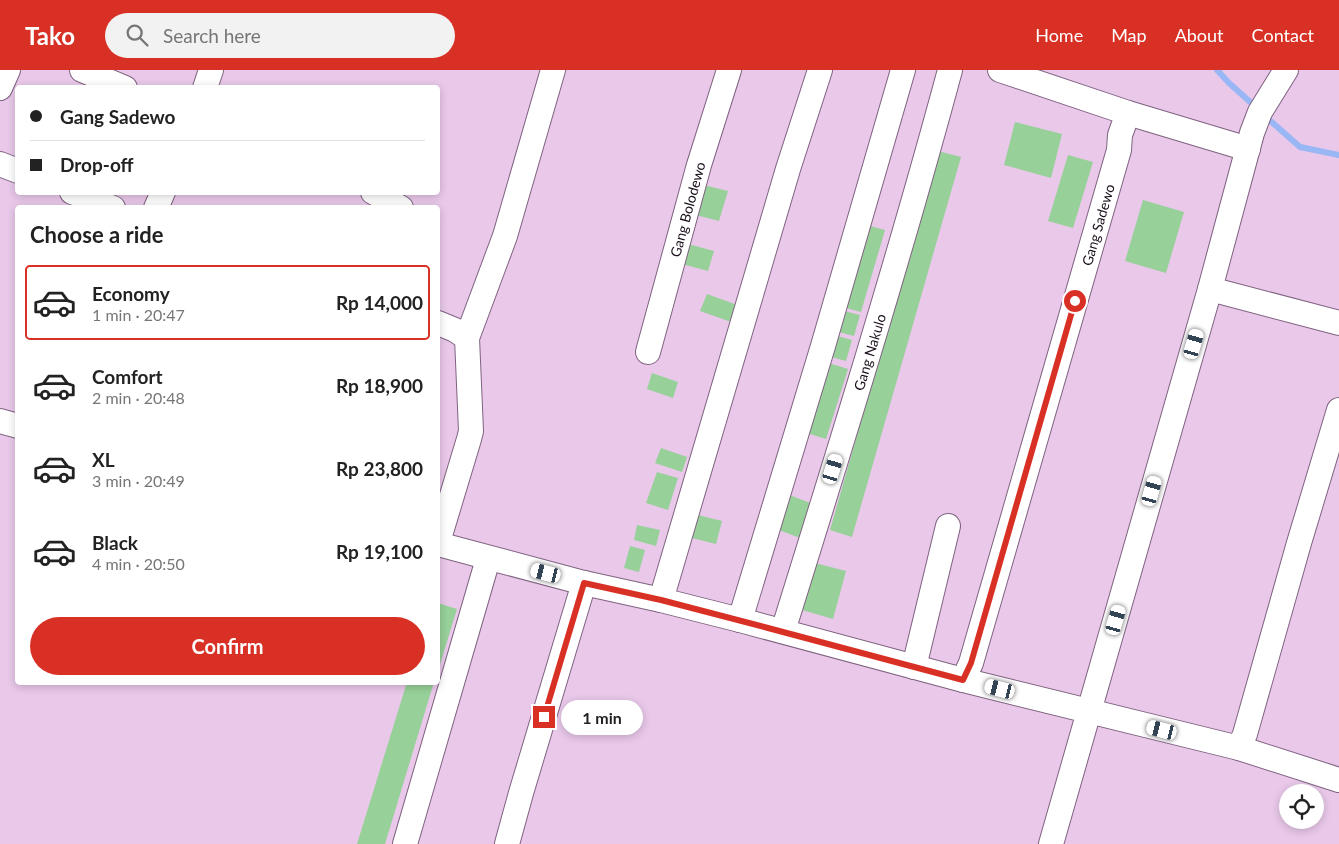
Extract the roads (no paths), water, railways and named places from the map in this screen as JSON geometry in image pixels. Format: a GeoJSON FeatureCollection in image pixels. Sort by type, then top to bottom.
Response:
{"type":"FeatureCollection","features":[{"type":"Feature","properties":{"kind":"street"},"geometry":{"type":"LineString","coordinates":[[0,88],[8,70]]}},
{"type":"Feature","properties":{"kind":"street"},"geometry":{"type":"LineString","coordinates":[[82,70],[118,85]]}},
{"type":"Feature","properties":{"kind":"street"},"geometry":{"type":"LineString","coordinates":[[205,85],[211,70]]}},
{"type":"Feature","properties":{"kind":"street"},"geometry":{"type":"LineString","coordinates":[[440,536],[470,439],[467,338],[505,236],[553,70]]}},
{"type":"Feature","properties":{"kind":"street","name":"Gang Bolodewo"},"geometry":{"type":"LineString","coordinates":[[648,352],[699,166],[729,70]]}},
{"type":"Feature","properties":{"kind":"street"},"geometry":{"type":"LineString","coordinates":[[661,600],[788,169],[820,70]]}},
{"type":"Feature","properties":{"kind":"street"},"geometry":{"type":"LineString","coordinates":[[740,620],[823,346],[903,70]]}},
{"type":"Feature","properties":{"kind":"street","name":"Gang Nakulo"},"geometry":{"type":"LineString","coordinates":[[783,631],[863,375],[914,202],[950,70]]}},
{"type":"Feature","properties":{"kind":"street"},"geometry":{"type":"LineString","coordinates":[[1000,70],[1128,114],[1250,141]]}},
{"type":"Feature","properties":{"kind":"street"},"geometry":{"type":"LineString","coordinates":[[1051,844],[1210,289],[1250,141],[1260,112],[1286,70]]}},
{"type":"Feature","properties":{"kind":"street","name":"Gang Sadewo"},"geometry":{"type":"LineString","coordinates":[[963,680],[971,663],[1119,150],[1120,135],[1128,114]]}},
{"type":"Feature","properties":{"kind":"street"},"geometry":{"type":"LineString","coordinates":[[0,164],[15,170]]}},
{"type":"Feature","properties":{"kind":"street"},"geometry":{"type":"LineString","coordinates":[[80,195],[105,205]]}},
{"type":"Feature","properties":{"kind":"street"},"geometry":{"type":"LineString","coordinates":[[378,195],[396,205]]}},
{"type":"Feature","properties":{"kind":"street"},"geometry":{"type":"LineString","coordinates":[[1210,289],[1339,323]]}},
{"type":"Feature","properties":{"kind":"street"},"geometry":{"type":"LineString","coordinates":[[440,324],[455,330],[467,338]]}},
{"type":"Feature","properties":{"kind":"street"},"geometry":{"type":"LineString","coordinates":[[1239,748],[1245,734],[1339,410]]}},
{"type":"Feature","properties":{"kind":"street"},"geometry":{"type":"LineString","coordinates":[[0,421],[15,425]]}},
{"type":"Feature","properties":{"kind":"street"},"geometry":{"type":"LineString","coordinates":[[914,667],[948,526]]}},
{"type":"Feature","properties":{"kind":"street"},"geometry":{"type":"LineString","coordinates":[[440,544],[584,583],[661,600],[783,631],[963,680],[1239,748],[1339,780]]}},
{"type":"Feature","properties":{"kind":"street"},"geometry":{"type":"LineString","coordinates":[[405,844],[488,558]]}},
{"type":"Feature","properties":{"kind":"street"},"geometry":{"type":"LineString","coordinates":[[507,844],[584,583]]}},
{"type":"Feature","properties":{"kind":"waterway"},"geometry":{"type":"LineString","coordinates":[[1217,70],[1258,109]]}},
{"type":"Feature","properties":{"kind":"waterway"},"geometry":{"type":"LineString","coordinates":[[1265,116],[1300,147],[1339,155]]}}]}
